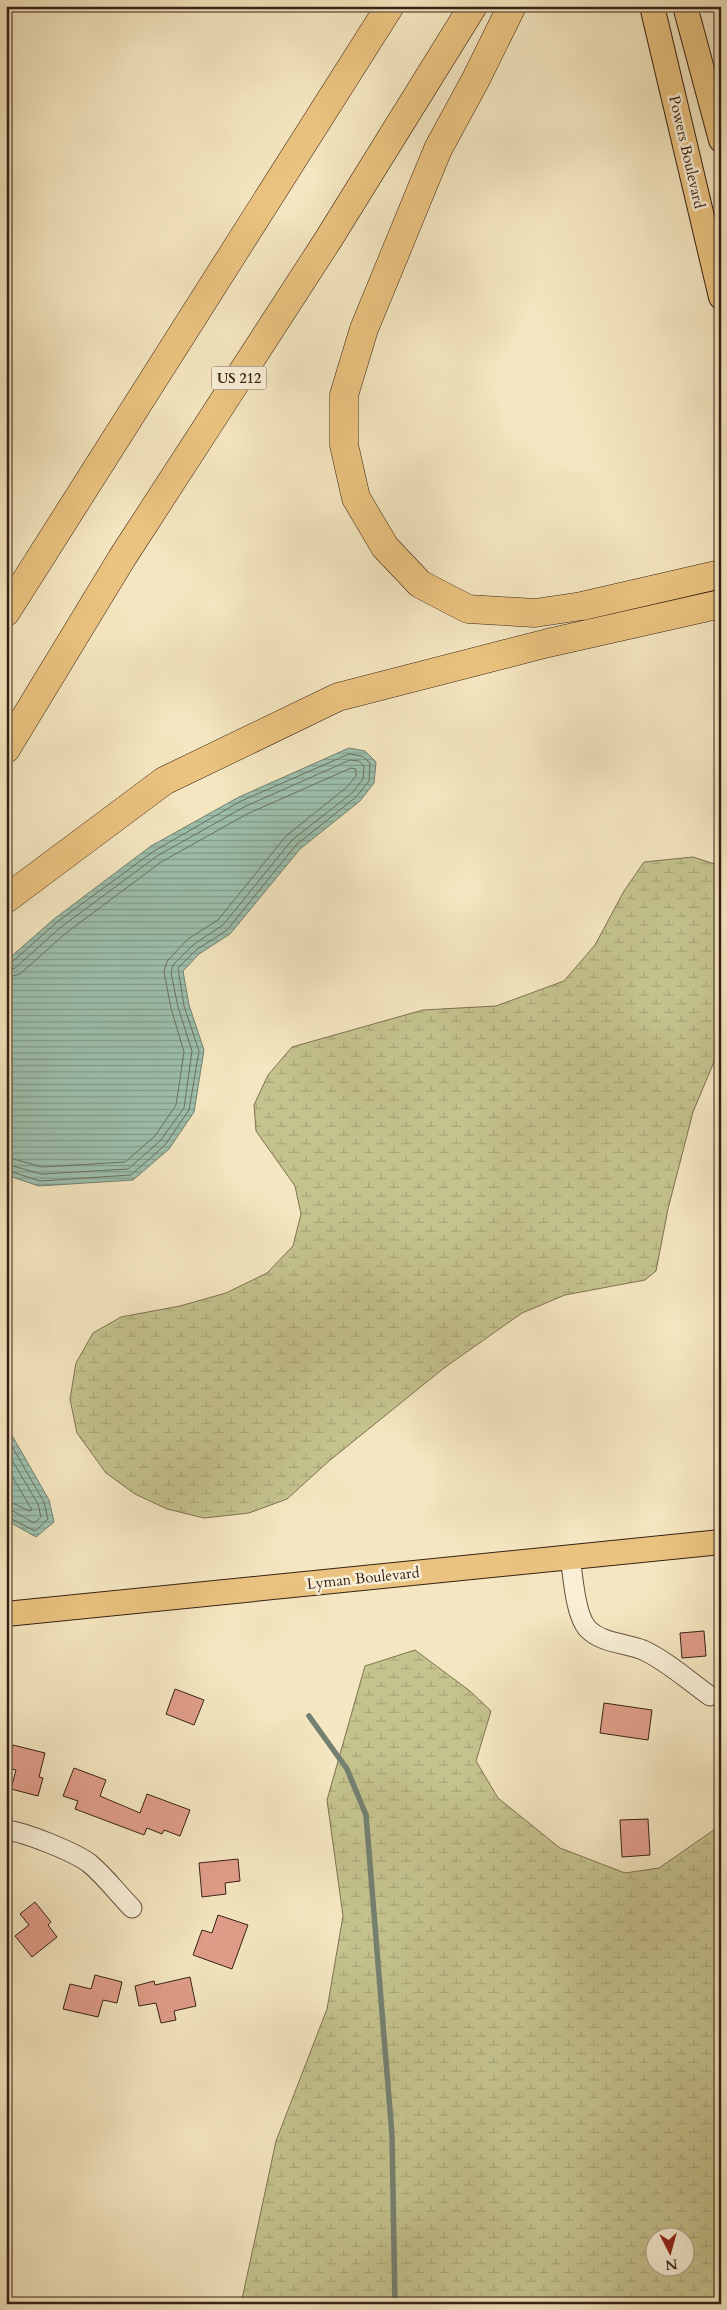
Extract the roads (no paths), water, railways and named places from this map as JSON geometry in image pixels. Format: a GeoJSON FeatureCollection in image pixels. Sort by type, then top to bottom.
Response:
{"type":"FeatureCollection","features":[{"type":"Feature","properties":{"kind":"highway"},"geometry":{"type":"LineString","coordinates":[[6,612],[390,6]]}},
{"type":"Feature","properties":{"kind":"highway","name":"US 212"},"geometry":{"type":"LineString","coordinates":[[6,749],[122,558],[328,240],[473,6]]}},
{"type":"Feature","properties":{"kind":"highway"},"geometry":{"type":"LineString","coordinates":[[512,6],[476,79],[438,149],[364,329],[344,395],[344,445],[356,498],[384,547],[420,584],[468,609],[535,613],[582,606],[721,574]]}},
{"type":"Feature","properties":{"kind":"highway"},"geometry":{"type":"LineString","coordinates":[[6,899],[164,781],[338,698],[548,643],[721,604]]}},
{"type":"Feature","properties":{"kind":"main road","name":"Powers Boulevard"},"geometry":{"type":"LineString","coordinates":[[652,6],[721,297]]}},
{"type":"Feature","properties":{"kind":"main road"},"geometry":{"type":"LineString","coordinates":[[685,6],[721,140]]}},
{"type":"Feature","properties":{"kind":"main road","name":"Lyman Boulevard"},"geometry":{"type":"LineString","coordinates":[[6,1614],[721,1542]]}},
{"type":"Feature","properties":{"kind":"street"},"geometry":{"type":"LineString","coordinates":[[570,1557],[579,1607],[586,1627],[604,1638],[643,1650],[659,1659],[710,1696]]}},
{"type":"Feature","properties":{"kind":"street"},"geometry":{"type":"LineString","coordinates":[[6,1830],[15,1831],[56,1847],[88,1863],[132,1908]]}},
{"type":"Feature","properties":{"kind":"water"},"geometry":{"type":"Polygon","coordinates":[[[349,748],[365,751],[376,762],[374,783],[360,801],[300,849],[230,934],[199,954],[183,971],[189,1005],[204,1050],[194,1112],[169,1149],[133,1180],[39,1186],[6,1175],[6,961],[54,919],[151,846],[239,797],[349,748]]]}},
{"type":"Feature","properties":{"kind":"water"},"geometry":{"type":"Polygon","coordinates":[[[6,1425],[49,1500],[54,1522],[36,1537],[6,1520],[6,1425]]]}},
{"type":"Feature","properties":{"kind":"waterway"},"geometry":{"type":"LineString","coordinates":[[309,1716],[347,1769],[366,1815],[392,2135],[395,2304]]}}]}
